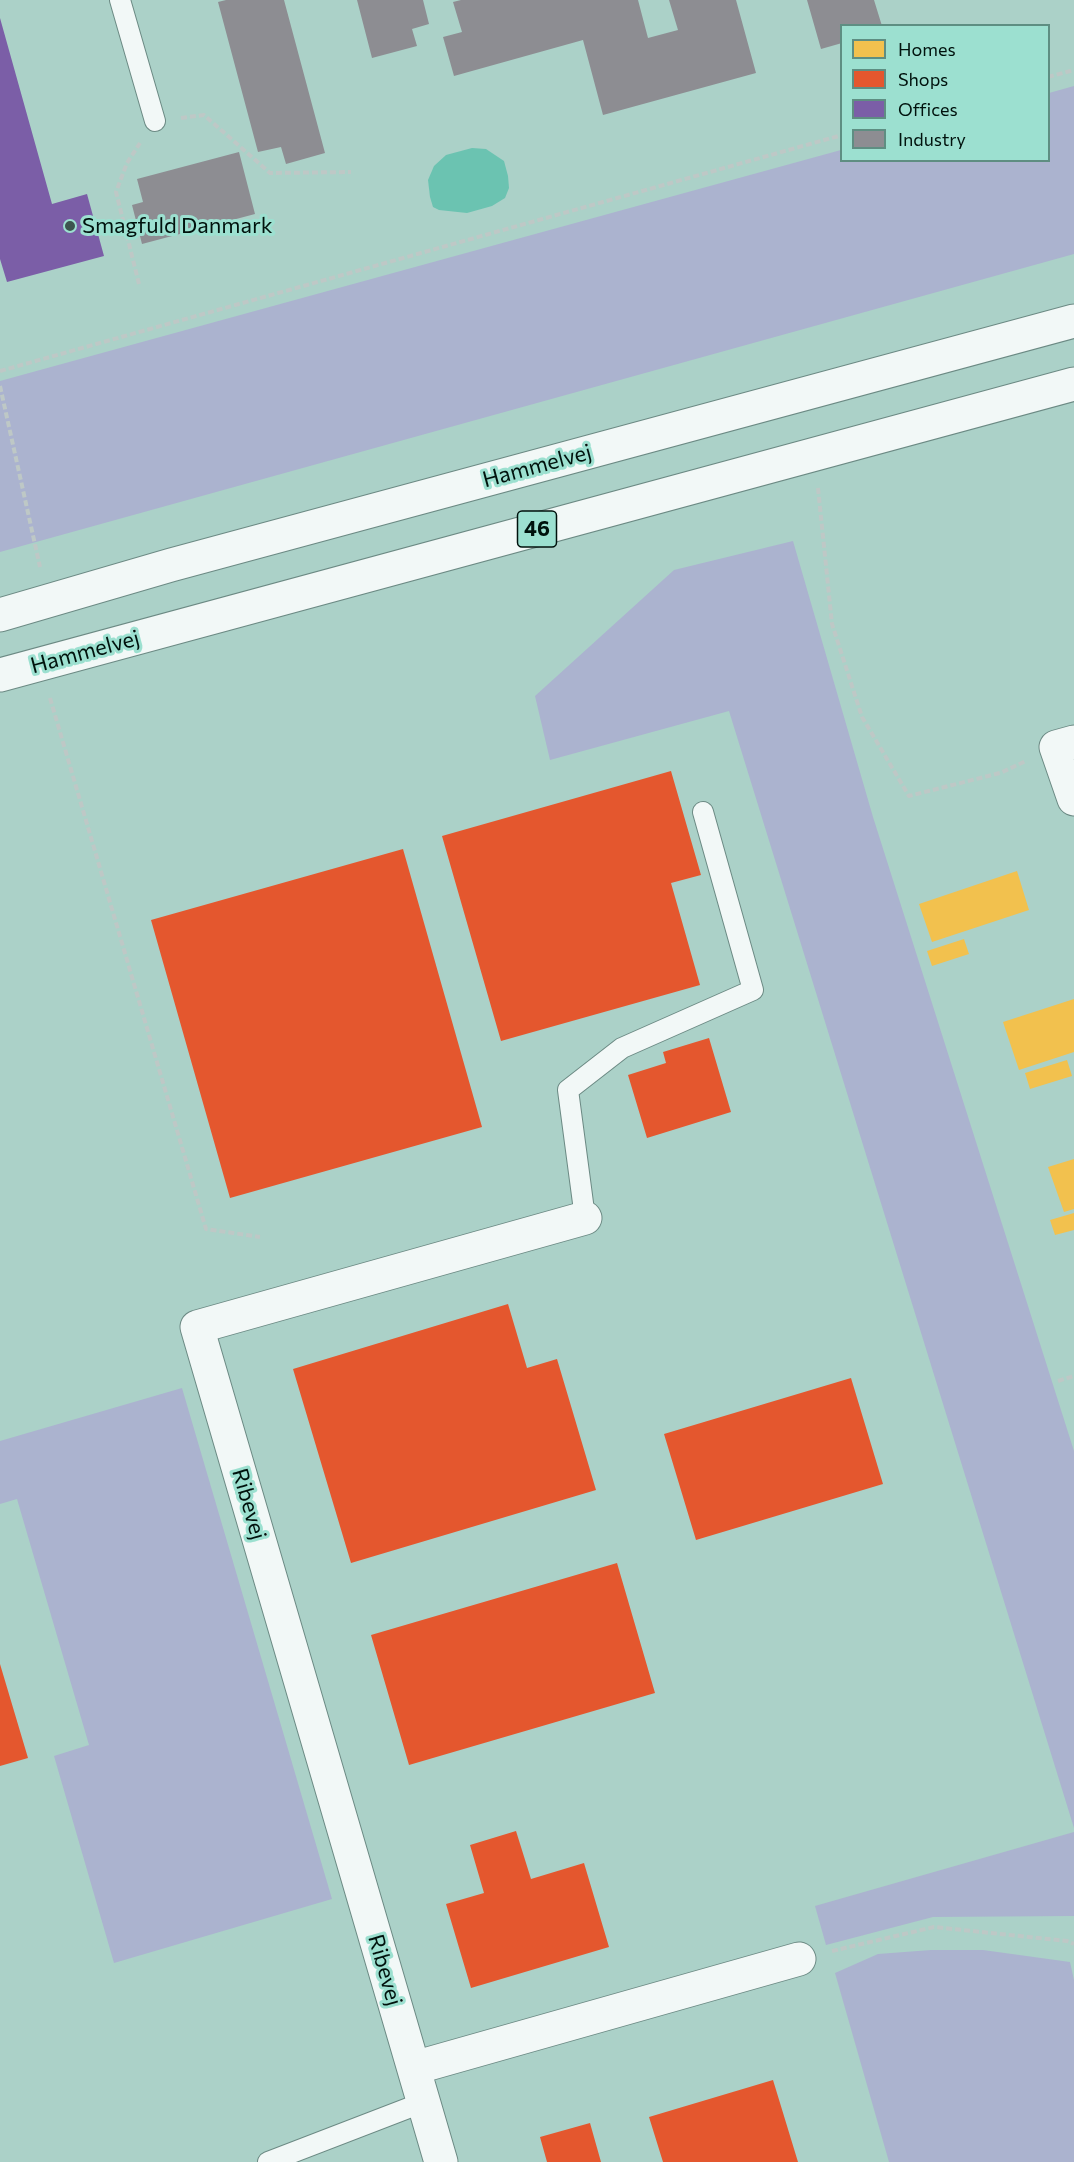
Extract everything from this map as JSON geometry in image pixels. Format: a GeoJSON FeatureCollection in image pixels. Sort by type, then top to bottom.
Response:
{"type":"FeatureCollection","features":[{"type":"Feature","properties":{"kind":"main road","name":"Hammelvej"},"geometry":{"type":"LineString","coordinates":[[0,615],[171,565],[1074,321]]}},
{"type":"Feature","properties":{"kind":"main road","name":"Hammelvej"},"geometry":{"type":"LineString","coordinates":[[0,675],[1074,384]]}},
{"type":"Feature","properties":{"kind":"main road"},"geometry":{"type":"LineString","coordinates":[[1065,744],[1074,799]]}},
{"type":"Feature","properties":{"kind":"main road","name":"Ribevej"},"geometry":{"type":"LineString","coordinates":[[441,2162],[197,1327],[585,1218]]}},
{"type":"Feature","properties":{"kind":"main road"},"geometry":{"type":"LineString","coordinates":[[414,2068],[799,1959]]}},
{"type":"Feature","properties":{"kind":"lane"},"geometry":{"type":"LineString","coordinates":[[120,0],[155,121]]}},
{"type":"Feature","properties":{"kind":"lane"},"geometry":{"type":"LineString","coordinates":[[585,1218],[568,1090],[622,1048],[753,990],[703,812]]}},
{"type":"Feature","properties":{"kind":"lane"},"geometry":{"type":"LineString","coordinates":[[268,2162],[424,2102]]}},
{"type":"Feature","properties":{"kind":"path"},"geometry":{"type":"LineString","coordinates":[[1050,76],[1074,70]]}},
{"type":"Feature","properties":{"kind":"path"},"geometry":{"type":"LineString","coordinates":[[138,284],[116,192],[127,163],[155,121],[204,115],[270,173],[351,172]]}},
{"type":"Feature","properties":{"kind":"path"},"geometry":{"type":"LineString","coordinates":[[0,371],[840,136]]}},
{"type":"Feature","properties":{"kind":"path"},"geometry":{"type":"LineString","coordinates":[[0,386],[47,601]]}},
{"type":"Feature","properties":{"kind":"path"},"geometry":{"type":"LineString","coordinates":[[814,454],[832,624],[862,717],[909,796],[1000,773],[1065,744]]}},
{"type":"Feature","properties":{"kind":"path"},"geometry":{"type":"LineString","coordinates":[[40,664],[206,1229],[260,1237]]}},
{"type":"Feature","properties":{"kind":"path"},"geometry":{"type":"LineString","coordinates":[[1058,1381],[1074,1376]]}},
{"type":"Feature","properties":{"kind":"path"},"geometry":{"type":"LineString","coordinates":[[799,1959],[934,1927],[1067,1941],[1074,1944]]}},
{"type":"Feature","properties":{"kind":"shaded area"},"geometry":{"type":"Polygon","coordinates":[[[1074,86],[1074,254],[0,552],[0,381],[840,150],[840,162],[1050,162],[1050,93],[1074,86]]]}},
{"type":"Feature","properties":{"kind":"shaded area"},"geometry":{"type":"Polygon","coordinates":[[[472,148],[486,149],[504,161],[509,188],[505,198],[492,206],[467,213],[439,210],[433,207],[428,180],[434,166],[446,155],[472,148]]]}},
{"type":"Feature","properties":{"kind":"shaded area"},"geometry":{"type":"Polygon","coordinates":[[[793,541],[873,817],[1074,1451],[1074,1828],[729,711],[550,760],[535,696],[674,570],[793,541]]]}},
{"type":"Feature","properties":{"kind":"shaded area"},"geometry":{"type":"Polygon","coordinates":[[[182,1388],[332,1899],[114,1963],[54,1756],[89,1745],[17,1499],[0,1504],[0,1441],[182,1388]]]}},
{"type":"Feature","properties":{"kind":"shaded area"},"geometry":{"type":"Polygon","coordinates":[[[1074,1832],[1074,1916],[933,1917],[826,1945],[815,1906],[1074,1832]]]}},
{"type":"Feature","properties":{"kind":"shaded area"},"geometry":{"type":"Polygon","coordinates":[[[931,1950],[983,1950],[1070,1962],[1074,1980],[1074,2162],[889,2162],[835,1973],[878,1954],[931,1950]]]}},
{"type":"Feature","properties":{"kind":"building: Homes"},"geometry":{"type":"Polygon","coordinates":[[[1017,871],[1029,910],[932,942],[919,904],[1017,871]]]}},
{"type":"Feature","properties":{"kind":"building: Homes"},"geometry":{"type":"Polygon","coordinates":[[[964,939],[969,954],[932,966],[927,951],[964,939]]]}},
{"type":"Feature","properties":{"kind":"building: Homes"},"geometry":{"type":"Polygon","coordinates":[[[1074,999],[1074,1052],[1019,1070],[1003,1022],[1074,999]]]}},
{"type":"Feature","properties":{"kind":"building: Homes"},"geometry":{"type":"Polygon","coordinates":[[[1067,1060],[1072,1076],[1030,1089],[1025,1073],[1067,1060]]]}},
{"type":"Feature","properties":{"kind":"building: Homes"},"geometry":{"type":"Polygon","coordinates":[[[1074,1159],[1074,1209],[1064,1212],[1048,1167],[1074,1159]]]}},
{"type":"Feature","properties":{"kind":"building: Homes"},"geometry":{"type":"Polygon","coordinates":[[[1074,1213],[1074,1230],[1055,1235],[1050,1220],[1074,1213]]]}},
{"type":"Feature","properties":{"kind":"building: Shops"},"geometry":{"type":"Polygon","coordinates":[[[671,771],[701,875],[671,883],[700,985],[501,1041],[442,836],[671,771]]]}},
{"type":"Feature","properties":{"kind":"building: Shops"},"geometry":{"type":"Polygon","coordinates":[[[403,849],[482,1127],[230,1198],[151,920],[403,849]]]}},
{"type":"Feature","properties":{"kind":"building: Shops"},"geometry":{"type":"Polygon","coordinates":[[[709,1038],[731,1112],[647,1138],[628,1075],[666,1063],[663,1052],[709,1038]]]}},
{"type":"Feature","properties":{"kind":"building: Shops"},"geometry":{"type":"Polygon","coordinates":[[[508,1304],[527,1368],[557,1359],[596,1490],[351,1563],[293,1369],[508,1304]]]}},
{"type":"Feature","properties":{"kind":"building: Shops"},"geometry":{"type":"Polygon","coordinates":[[[851,1378],[883,1484],[696,1540],[664,1434],[851,1378]]]}},
{"type":"Feature","properties":{"kind":"building: Shops"},"geometry":{"type":"Polygon","coordinates":[[[617,1563],[655,1693],[409,1765],[371,1635],[617,1563]]]}},
{"type":"Feature","properties":{"kind":"building: Shops"},"geometry":{"type":"Polygon","coordinates":[[[0,1664],[28,1758],[0,1766],[0,1664]]]}},
{"type":"Feature","properties":{"kind":"building: Shops"},"geometry":{"type":"Polygon","coordinates":[[[516,1831],[531,1879],[584,1863],[609,1947],[471,1988],[446,1904],[484,1893],[470,1845],[516,1831]]]}},
{"type":"Feature","properties":{"kind":"building: Shops"},"geometry":{"type":"Polygon","coordinates":[[[773,2080],[798,2162],[663,2162],[649,2117],[773,2080]]]}},
{"type":"Feature","properties":{"kind":"building: Shops"},"geometry":{"type":"Polygon","coordinates":[[[590,2123],[601,2162],[547,2162],[540,2137],[590,2123]]]}},
{"type":"Feature","properties":{"kind":"building: Offices"},"geometry":{"type":"Polygon","coordinates":[[[0,18],[52,204],[87,194],[104,256],[7,282],[0,259],[0,18]]]}},
{"type":"Feature","properties":{"kind":"building: Industry"},"geometry":{"type":"Polygon","coordinates":[[[284,0],[325,153],[286,164],[281,147],[258,152],[218,2],[284,0]]]}},
{"type":"Feature","properties":{"kind":"building: Industry"},"geometry":{"type":"Polygon","coordinates":[[[357,0],[423,0],[429,24],[412,29],[417,46],[372,58],[357,0]]]}},
{"type":"Feature","properties":{"kind":"building: Industry"},"geometry":{"type":"Polygon","coordinates":[[[461,0],[638,0],[648,38],[678,30],[669,0],[736,0],[756,73],[603,115],[583,40],[454,76],[443,37],[462,32],[453,2],[461,0]]]}},
{"type":"Feature","properties":{"kind":"building: Industry"},"geometry":{"type":"Polygon","coordinates":[[[807,0],[874,0],[881,24],[840,24],[840,44],[821,49],[807,0]]]}},
{"type":"Feature","properties":{"kind":"building: Industry"},"geometry":{"type":"Polygon","coordinates":[[[239,152],[255,214],[142,244],[132,205],[143,202],[137,179],[239,152]]]}},
{"type":"Feature","properties":{"kind":"place","name":"Smagfuld Danmark"},"geometry":{"type":"Point","coordinates":[70,226]}}]}
